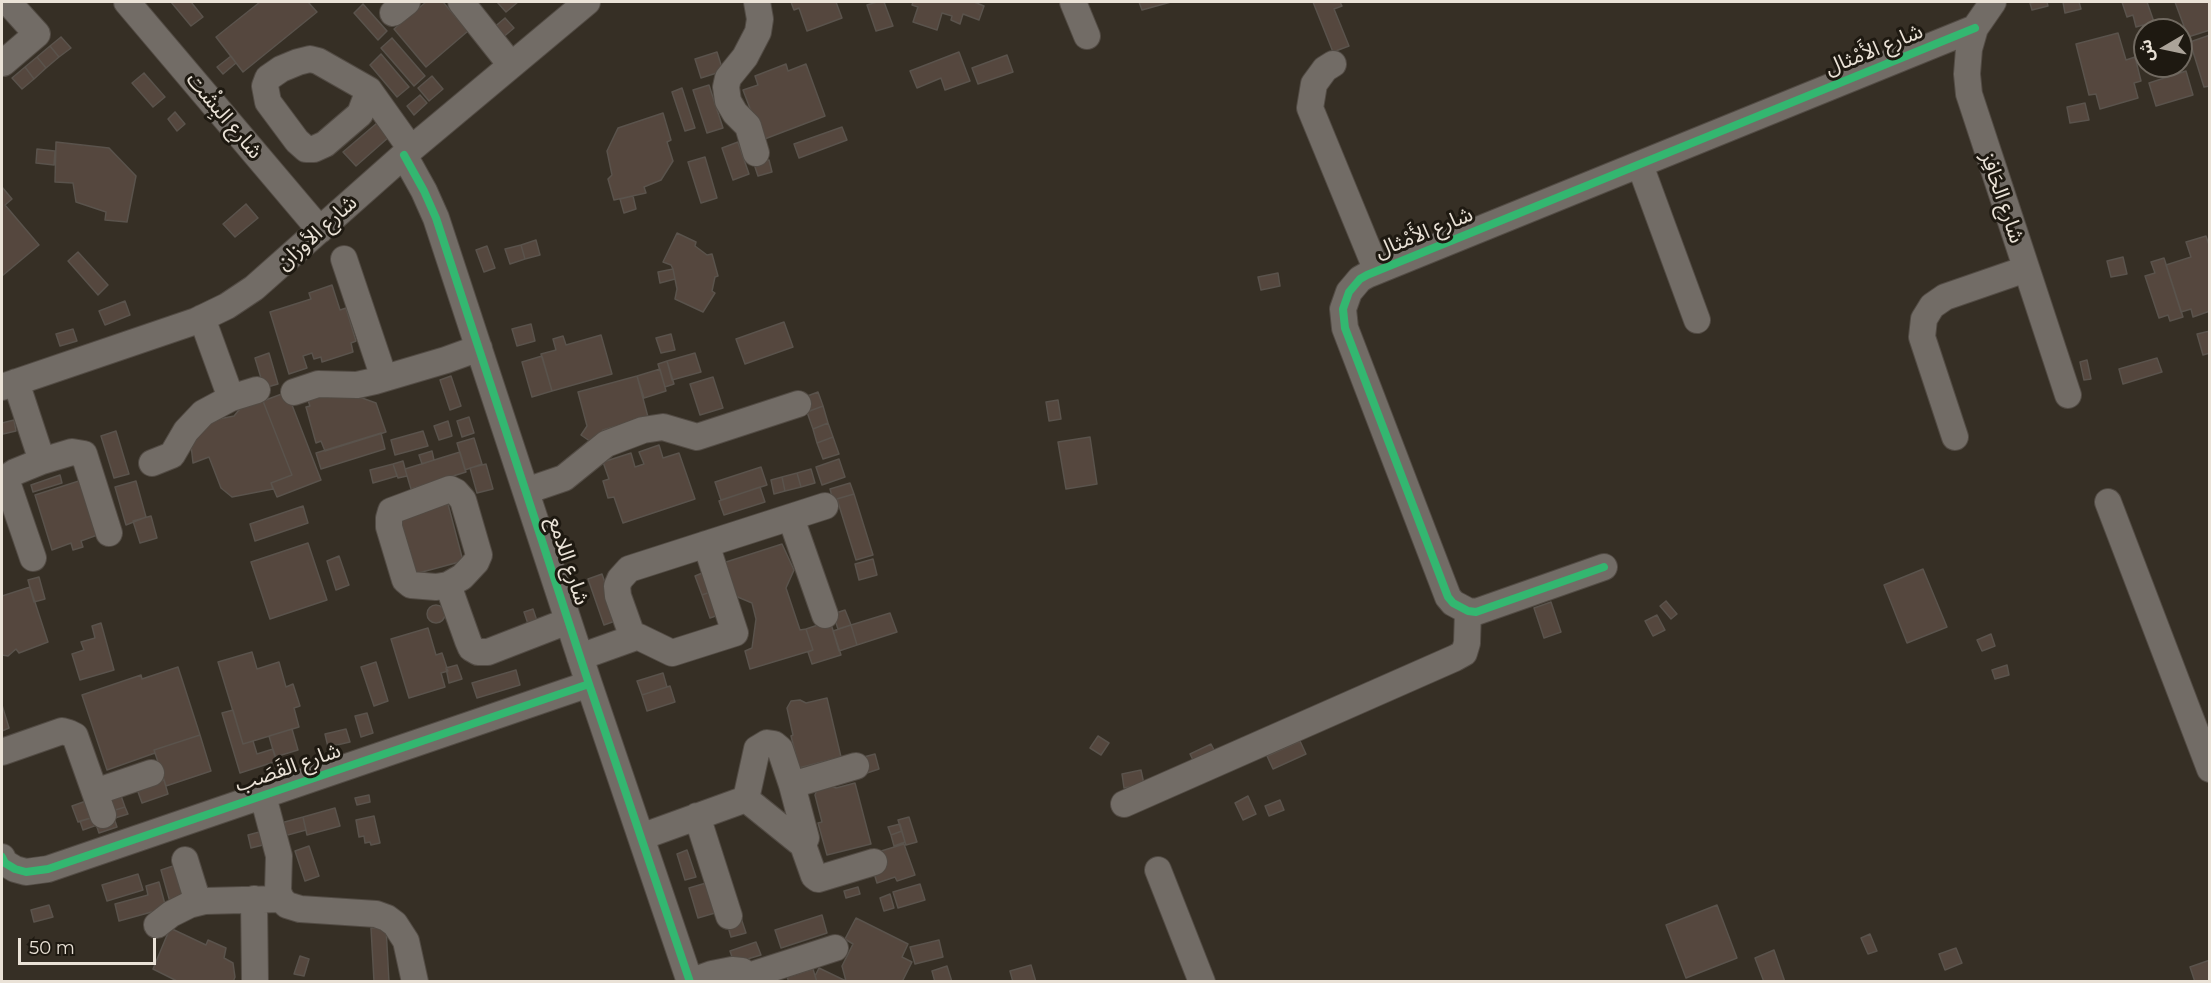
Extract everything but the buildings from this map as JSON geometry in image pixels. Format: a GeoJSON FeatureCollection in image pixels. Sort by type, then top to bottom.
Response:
{"type":"FeatureCollection","features":[{"type":"Feature","properties":{"kind":"street"},"geometry":{"type":"LineString","coordinates":[[3,63],[37,34],[8,2]]}},
{"type":"Feature","properties":{"kind":"street","name":"شارع البِشْت"},"geometry":{"type":"LineString","coordinates":[[127,2],[320,230]]}},
{"type":"Feature","properties":{"kind":"street"},"geometry":{"type":"LineString","coordinates":[[461,2],[511,65]]}},
{"type":"Feature","properties":{"kind":"street","name":"شارع الأوزان"},"geometry":{"type":"LineString","coordinates":[[9,384],[202,318],[254,288],[408,152],[587,2]]}},
{"type":"Feature","properties":{"kind":"street"},"geometry":{"type":"LineString","coordinates":[[756,153],[748,126],[735,113],[728,101],[726,87],[728,78],[745,57],[759,32],[757,2]]}},
{"type":"Feature","properties":{"kind":"street"},"geometry":{"type":"LineString","coordinates":[[1073,2],[1087,36]]}},
{"type":"Feature","properties":{"kind":"street","name":"شارع الحَافِز"},"geometry":{"type":"LineString","coordinates":[[1993,2],[1975,28],[1969,49],[1967,74],[1969,94],[2068,395]]}},
{"type":"Feature","properties":{"kind":"street","name":"شارع الأَمْثال"},"geometry":{"type":"LineString","coordinates":[[1467,611],[1459,608],[1448,597],[1345,328],[1343,309],[1349,292],[1360,279],[1975,28]]}},
{"type":"Feature","properties":{"kind":"street","name":"شارع الأَمْثال"},"geometry":{"type":"LineString","coordinates":[[1333,64],[1325,69],[1314,84],[1310,108],[1377,271]]}},
{"type":"Feature","properties":{"kind":"street","name":"شارع اللامع"},"geometry":{"type":"LineString","coordinates":[[369,90],[408,152],[436,218],[568,621],[690,981]]}},
{"type":"Feature","properties":{"kind":"street"},"geometry":{"type":"LineString","coordinates":[[1640,165],[1697,320]]}},
{"type":"Feature","properties":{"kind":"street"},"geometry":{"type":"LineString","coordinates":[[344,259],[384,378]]}},
{"type":"Feature","properties":{"kind":"street"},"geometry":{"type":"LineString","coordinates":[[1955,437],[1922,337],[1924,319],[1932,306],[1944,297],[2026,269]]}},
{"type":"Feature","properties":{"kind":"street"},"geometry":{"type":"LineString","coordinates":[[202,318],[231,398]]}},
{"type":"Feature","properties":{"kind":"street"},"geometry":{"type":"LineString","coordinates":[[294,393],[318,384],[357,385],[446,360],[479,348]]}},
{"type":"Feature","properties":{"kind":"street"},"geometry":{"type":"LineString","coordinates":[[9,384],[42,461]]}},
{"type":"Feature","properties":{"kind":"street"},"geometry":{"type":"LineString","coordinates":[[152,463],[172,455],[186,431],[203,413],[231,398],[257,390]]}},
{"type":"Feature","properties":{"kind":"street"},"geometry":{"type":"LineString","coordinates":[[526,491],[564,478],[606,444],[643,430],[663,427],[697,437],[798,404]]}},
{"type":"Feature","properties":{"kind":"street"},"geometry":{"type":"LineString","coordinates":[[33,558],[7,482],[9,476],[15,472],[42,461],[72,452],[84,454],[110,533]]}},
{"type":"Feature","properties":{"kind":"street"},"geometry":{"type":"LineString","coordinates":[[2108,502],[2210,769]]}},
{"type":"Feature","properties":{"kind":"street"},"geometry":{"type":"LineString","coordinates":[[633,638],[618,596],[617,586],[628,568],[825,506]]}},
{"type":"Feature","properties":{"kind":"street"},"geometry":{"type":"LineString","coordinates":[[791,518],[825,615]]}},
{"type":"Feature","properties":{"kind":"street"},"geometry":{"type":"LineString","coordinates":[[580,657],[639,637],[672,653],[735,633],[706,544]]}},
{"type":"Feature","properties":{"kind":"street"},"geometry":{"type":"LineString","coordinates":[[1124,804],[1464,653],[1467,644],[1467,611],[1485,609],[1604,567]]}},
{"type":"Feature","properties":{"kind":"street"},"geometry":{"type":"LineString","coordinates":[[448,585],[471,648],[478,652],[488,652],[568,621]]}},
{"type":"Feature","properties":{"kind":"street","name":"شارع القَصَب"},"geometry":{"type":"LineString","coordinates":[[3,862],[15,869],[37,872],[589,684]]}},
{"type":"Feature","properties":{"kind":"street"},"geometry":{"type":"LineString","coordinates":[[2,752],[62,731],[69,732],[75,736],[99,804],[151,773]]}},
{"type":"Feature","properties":{"kind":"street"},"geometry":{"type":"LineString","coordinates":[[746,799],[757,748],[767,743],[774,744],[780,749],[792,785],[806,838],[803,845]]}},
{"type":"Feature","properties":{"kind":"street"},"geometry":{"type":"LineString","coordinates":[[792,785],[856,766]]}},
{"type":"Feature","properties":{"kind":"street"},"geometry":{"type":"LineString","coordinates":[[263,796],[279,856],[278,891],[282,899],[287,905],[300,909],[376,914],[387,918],[401,931],[406,941],[415,981]]}},
{"type":"Feature","properties":{"kind":"street"},"geometry":{"type":"LineString","coordinates":[[641,837],[746,799]]}},
{"type":"Feature","properties":{"kind":"street"},"geometry":{"type":"LineString","coordinates":[[746,799],[803,845],[814,876],[818,879],[874,862]]}},
{"type":"Feature","properties":{"kind":"street"},"geometry":{"type":"LineString","coordinates":[[697,816],[729,916]]}},
{"type":"Feature","properties":{"kind":"street"},"geometry":{"type":"LineString","coordinates":[[185,860],[198,902]]}},
{"type":"Feature","properties":{"kind":"street"},"geometry":{"type":"LineString","coordinates":[[1158,870],[1202,981]]}},
{"type":"Feature","properties":{"kind":"street"},"geometry":{"type":"LineString","coordinates":[[254,899],[255,981]]}},
{"type":"Feature","properties":{"kind":"street"},"geometry":{"type":"LineString","coordinates":[[157,925],[171,914],[198,902],[282,899]]}},
{"type":"Feature","properties":{"kind":"street"},"geometry":{"type":"LineString","coordinates":[[690,981],[732,969],[742,971],[745,977],[835,948]]}},
{"type":"Feature","properties":{"kind":"cycle path"},"geometry":{"type":"LineString","coordinates":[[1604,567],[1476,612],[1468,611],[1453,603],[1448,597],[1345,328],[1343,309],[1349,292],[1360,279],[1367,275],[1975,28]]}},
{"type":"Feature","properties":{"kind":"cycle path"},"geometry":{"type":"LineString","coordinates":[[404,155],[436,218],[589,684],[690,982]]}},
{"type":"Feature","properties":{"kind":"cycle path"},"geometry":{"type":"LineString","coordinates":[[2,857],[5,863],[26,872],[48,869],[589,684]]}}]}
